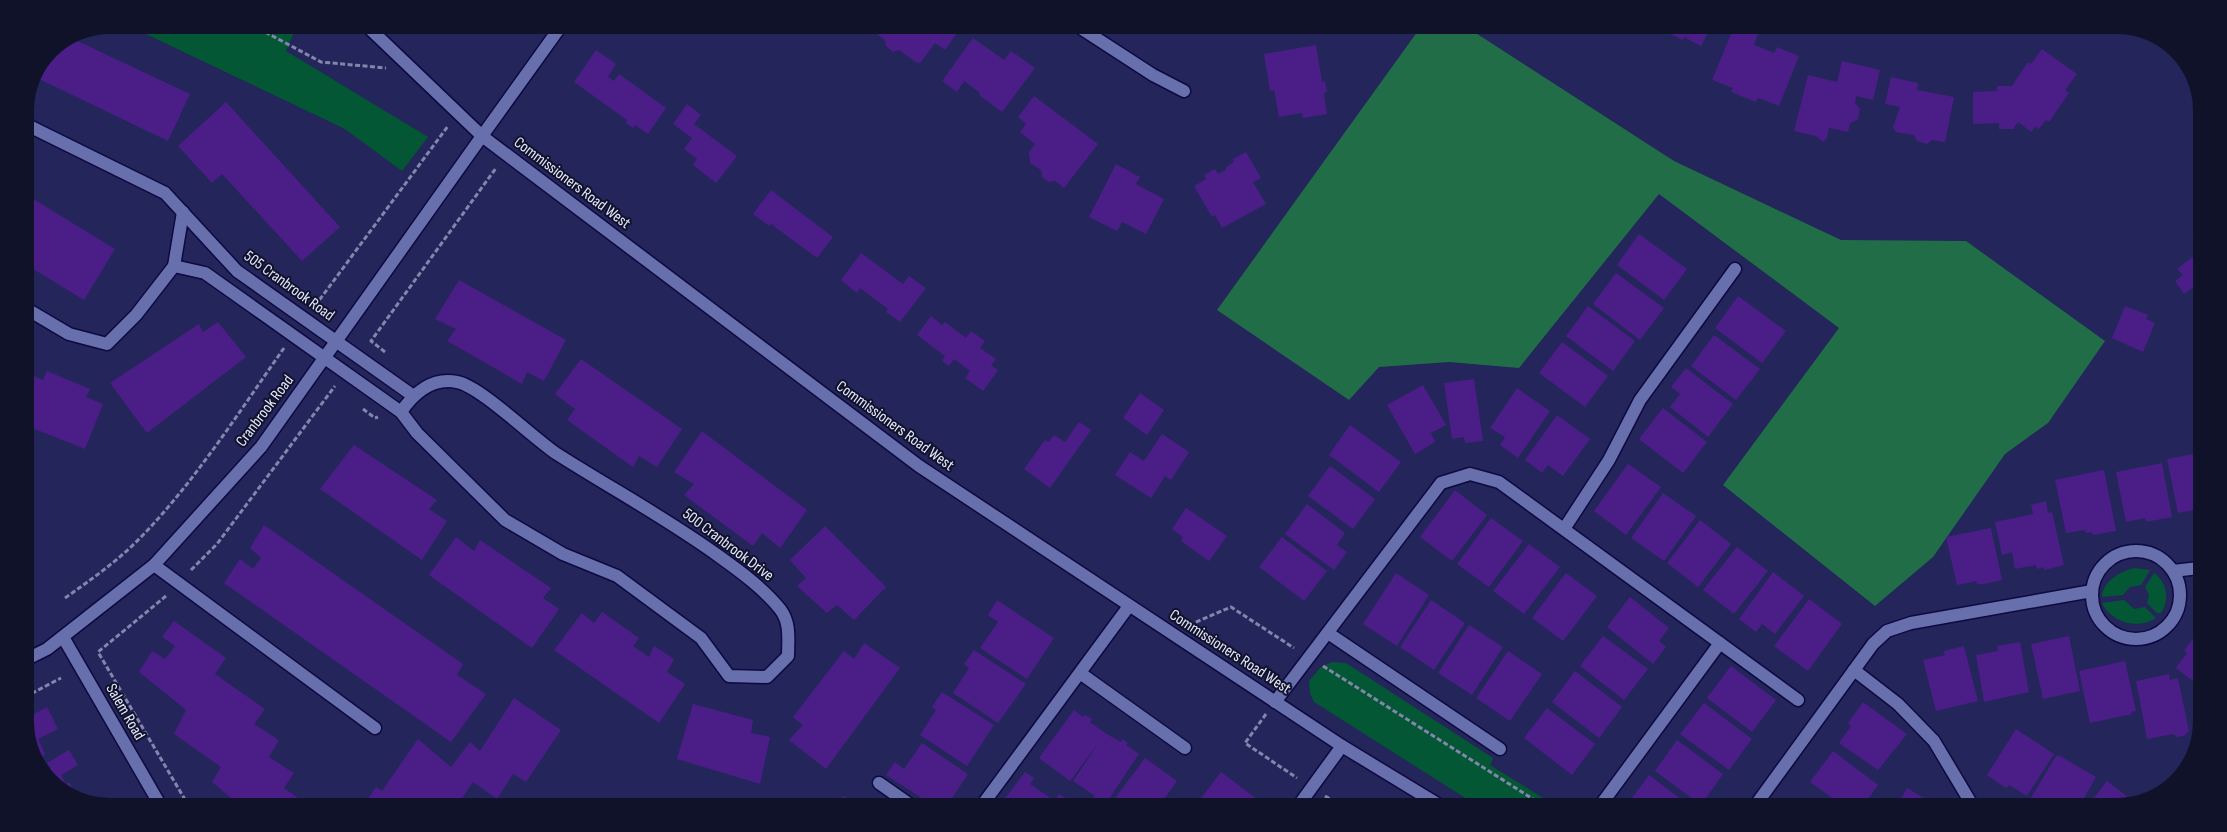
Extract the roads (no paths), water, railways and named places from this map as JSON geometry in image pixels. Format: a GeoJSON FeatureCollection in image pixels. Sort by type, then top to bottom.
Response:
{"type":"FeatureCollection","features":[{"type":"Feature","properties":{"kind":"street","name":"Commissioners Road West"},"geometry":{"type":"LineString","coordinates":[[376,34],[482,136],[919,466],[1342,746],[1426,798]]}},
{"type":"Feature","properties":{"kind":"street","name":"Cranbrook Road"},"geometry":{"type":"LineString","coordinates":[[34,656],[47,649],[63,637],[154,565],[261,447],[555,34]]}},
{"type":"Feature","properties":{"kind":"street"},"geometry":{"type":"LineString","coordinates":[[1090,34],[1153,75],[1184,91]]}},
{"type":"Feature","properties":{"kind":"street","name":"505 Cranbrook Road"},"geometry":{"type":"LineString","coordinates":[[34,128],[165,193],[237,271],[412,395]]}},
{"type":"Feature","properties":{"kind":"street"},"geometry":{"type":"LineString","coordinates":[[34,313],[69,334],[106,344],[136,315],[174,266],[183,212]]}},
{"type":"Feature","properties":{"kind":"street","name":"500 Cranbrook Drive"},"geometry":{"type":"LineString","coordinates":[[174,266],[205,272],[398,410],[417,433],[505,520],[563,554],[617,576],[701,638],[730,676],[767,677],[788,656],[788,627],[781,610],[741,572],[664,517],[557,454],[522,428],[497,406],[458,382],[436,381],[412,395],[398,410]]}},
{"type":"Feature","properties":{"kind":"street"},"geometry":{"type":"LineString","coordinates":[[1564,529],[1609,460],[1640,400],[1735,268]]}},
{"type":"Feature","properties":{"kind":"street"},"geometry":{"type":"LineString","coordinates":[[1275,702],[1441,483],[1470,474],[1499,482],[1798,700]]}},
{"type":"Feature","properties":{"kind":"street"},"geometry":{"type":"LineString","coordinates":[[2139,551],[2152,554],[2164,561],[2173,571],[2179,585],[2180,600],[2176,615],[2166,627],[2146,638],[2124,638],[2110,631],[2099,620],[2093,606],[2092,590],[2095,578],[2103,566],[2113,557],[2125,552],[2139,551]]}},
{"type":"Feature","properties":{"kind":"street"},"geometry":{"type":"LineString","coordinates":[[154,565],[375,728]]}},
{"type":"Feature","properties":{"kind":"street"},"geometry":{"type":"LineString","coordinates":[[2173,571],[2193,569]]}},
{"type":"Feature","properties":{"kind":"street"},"geometry":{"type":"LineString","coordinates":[[1761,798],[1873,644],[1887,631],[1911,623],[2092,590]]}},
{"type":"Feature","properties":{"kind":"street"},"geometry":{"type":"LineString","coordinates":[[987,798],[1130,606]]}},
{"type":"Feature","properties":{"kind":"street"},"geometry":{"type":"LineString","coordinates":[[1328,633],[1500,750]]}},
{"type":"Feature","properties":{"kind":"street","name":"Salem Road"},"geometry":{"type":"LineString","coordinates":[[63,637],[157,798]]}},
{"type":"Feature","properties":{"kind":"street"},"geometry":{"type":"LineString","coordinates":[[1606,798],[1720,643]]}},
{"type":"Feature","properties":{"kind":"street"},"geometry":{"type":"LineString","coordinates":[[1854,670],[1898,704],[1934,741],[1967,798]]}},
{"type":"Feature","properties":{"kind":"street"},"geometry":{"type":"LineString","coordinates":[[1080,673],[1186,748]]}},
{"type":"Feature","properties":{"kind":"street"},"geometry":{"type":"LineString","coordinates":[[1304,798],[1342,746]]}},
{"type":"Feature","properties":{"kind":"street"},"geometry":{"type":"LineString","coordinates":[[879,783],[900,798]]}}]}
